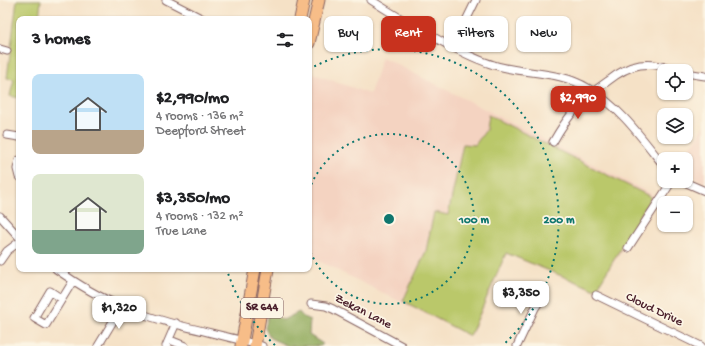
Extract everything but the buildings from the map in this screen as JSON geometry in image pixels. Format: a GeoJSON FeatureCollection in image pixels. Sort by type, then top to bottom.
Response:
{"type":"FeatureCollection","features":[{"type":"Feature","properties":{"kind":"main road"},"geometry":{"type":"LineString","coordinates":[[301,16],[304,0]]}},
{"type":"Feature","properties":{"kind":"main road"},"geometry":{"type":"LineString","coordinates":[[312,30],[319,0]]}},
{"type":"Feature","properties":{"kind":"main road","name":"SR 644"},"geometry":{"type":"LineString","coordinates":[[242,343],[254,272]]}},
{"type":"Feature","properties":{"kind":"main road","name":"SR 644"},"geometry":{"type":"LineString","coordinates":[[258,345],[268,272]]}},
{"type":"Feature","properties":{"kind":"street"},"geometry":{"type":"LineString","coordinates":[[166,0],[197,16]]}},
{"type":"Feature","properties":{"kind":"street"},"geometry":{"type":"LineString","coordinates":[[371,0],[411,26],[444,42]]}},
{"type":"Feature","properties":{"kind":"street"},"geometry":{"type":"LineString","coordinates":[[468,16],[476,0]]}},
{"type":"Feature","properties":{"kind":"street"},"geometry":{"type":"LineString","coordinates":[[464,52],[492,65],[513,70],[542,72],[558,75],[593,91],[618,110],[657,157]]}},
{"type":"Feature","properties":{"kind":"street"},"geometry":{"type":"LineString","coordinates":[[553,142],[572,113],[593,91],[621,71],[636,66],[657,65]]}},
{"type":"Feature","properties":{"kind":"street"},"geometry":{"type":"LineString","coordinates":[[693,74],[705,76]]}},
{"type":"Feature","properties":{"kind":"street"},"geometry":{"type":"LineString","coordinates":[[7,135],[16,136]]}},
{"type":"Feature","properties":{"kind":"street"},"geometry":{"type":"LineString","coordinates":[[693,186],[705,192]]}},
{"type":"Feature","properties":{"kind":"street"},"geometry":{"type":"LineString","coordinates":[[628,248],[667,188]]}},
{"type":"Feature","properties":{"kind":"street"},"geometry":{"type":"LineString","coordinates":[[0,216],[16,234]]}},
{"type":"Feature","properties":{"kind":"street"},"geometry":{"type":"LineString","coordinates":[[0,261],[7,251],[16,244]]}},
{"type":"Feature","properties":{"kind":"street"},"geometry":{"type":"LineString","coordinates":[[60,272],[73,281],[119,306],[141,314],[242,343],[258,345]]}},
{"type":"Feature","properties":{"kind":"street"},"geometry":{"type":"LineString","coordinates":[[62,299],[50,291],[34,318],[46,325],[62,299],[73,281]]}},
{"type":"Feature","properties":{"kind":"street"},"geometry":{"type":"LineString","coordinates":[[517,346],[535,308],[544,295]]}},
{"type":"Feature","properties":{"kind":"street","name":"Cloud Drive"},"geometry":{"type":"LineString","coordinates":[[596,295],[701,346]]}},
{"type":"Feature","properties":{"kind":"street","name":"Zekan Lane"},"geometry":{"type":"LineString","coordinates":[[311,304],[333,308],[402,346]]}},
{"type":"Feature","properties":{"kind":"street"},"geometry":{"type":"LineString","coordinates":[[98,346],[115,318],[119,306]]}},
{"type":"Feature","properties":{"kind":"street"},"geometry":{"type":"LineString","coordinates":[[176,324],[168,343],[185,346]]}},
{"type":"Feature","properties":{"kind":"shaded area"},"geometry":{"type":"Polygon","coordinates":[[[382,57],[657,197],[595,291],[507,254],[471,337],[312,258],[312,73],[370,94],[382,57]]]}},
{"type":"Feature","properties":{"kind":"shaded area"},"geometry":{"type":"Polygon","coordinates":[[[705,125],[705,183],[693,177],[693,152],[688,152],[705,125]]]}},
{"type":"Feature","properties":{"kind":"green space"},"geometry":{"type":"Polygon","coordinates":[[[17,0],[41,0],[39,16],[16,16],[16,97],[10,96],[14,79],[7,78],[17,0]]]}},
{"type":"Feature","properties":{"kind":"green space"},"geometry":{"type":"Polygon","coordinates":[[[488,115],[651,197],[596,290],[506,253],[470,336],[403,301],[426,251],[434,212],[448,215],[463,144],[475,145],[486,130],[488,115]]]}},
{"type":"Feature","properties":{"kind":"green space"},"geometry":{"type":"Polygon","coordinates":[[[269,312],[283,320],[299,312],[303,317],[310,320],[309,335],[323,344],[321,346],[288,346],[270,338],[265,328],[269,312]]]}}]}
